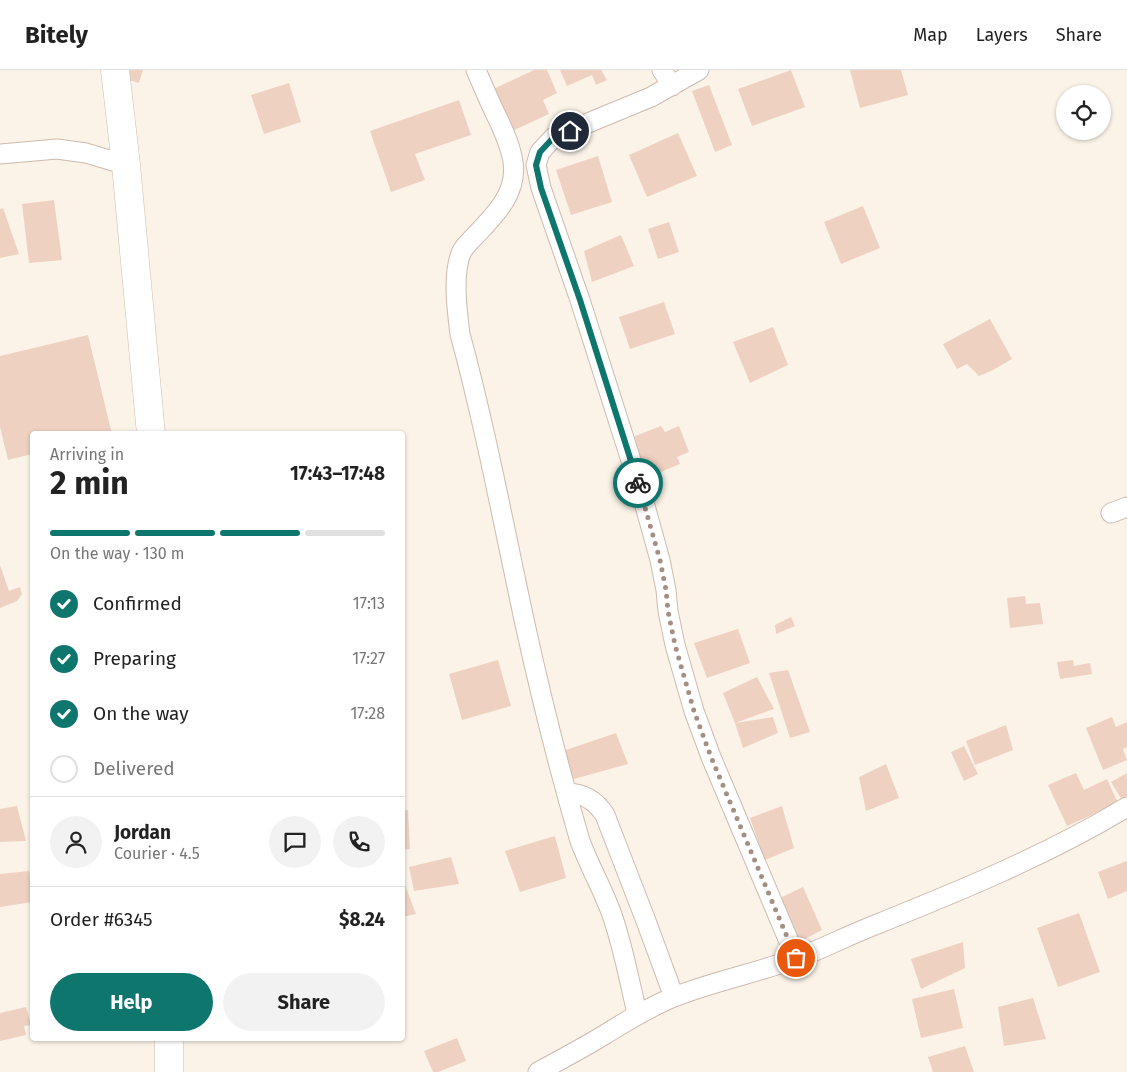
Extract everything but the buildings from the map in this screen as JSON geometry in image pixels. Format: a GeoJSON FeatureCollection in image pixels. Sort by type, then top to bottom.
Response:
{"type":"FeatureCollection","features":[{"type":"Feature","properties":{"kind":"street"},"geometry":{"type":"LineString","coordinates":[[115,70],[126,165],[151,431]]}},
{"type":"Feature","properties":{"kind":"street"},"geometry":{"type":"LineString","coordinates":[[476,70],[508,142],[514,162],[511,187],[500,210],[462,251],[457,268],[456,295],[460,334],[498,494],[545,711],[580,841],[612,913],[622,946],[637,1014]]}},
{"type":"Feature","properties":{"kind":"street"},"geometry":{"type":"LineString","coordinates":[[699,70],[667,78],[651,97],[554,137],[540,152],[536,165],[541,188],[580,300],[642,495],[660,560],[675,645],[694,711],[711,757],[796,958]]}},
{"type":"Feature","properties":{"kind":"street"},"geometry":{"type":"LineString","coordinates":[[0,154],[57,149],[86,153],[126,165]]}},
{"type":"Feature","properties":{"kind":"street"},"geometry":{"type":"LineString","coordinates":[[567,793],[574,793],[595,802],[605,815],[674,997]]}},
{"type":"Feature","properties":{"kind":"street"},"geometry":{"type":"LineString","coordinates":[[538,1072],[637,1014],[674,997],[796,958],[941,898],[1047,850],[1127,807]]}},
{"type":"Feature","properties":{"kind":"street"},"geometry":{"type":"LineString","coordinates":[[169,1041],[169,1072]]}},
{"type":"Feature","properties":{"kind":"way so far"},"geometry":{"type":"LineString","coordinates":[[638,483],[660,560],[675,645],[694,711],[711,757],[796,958]]}},
{"type":"Feature","properties":{"kind":"route"},"geometry":{"type":"LineString","coordinates":[[570,131],[554,137],[540,152],[536,165],[541,188],[580,300],[638,483]]}}]}
